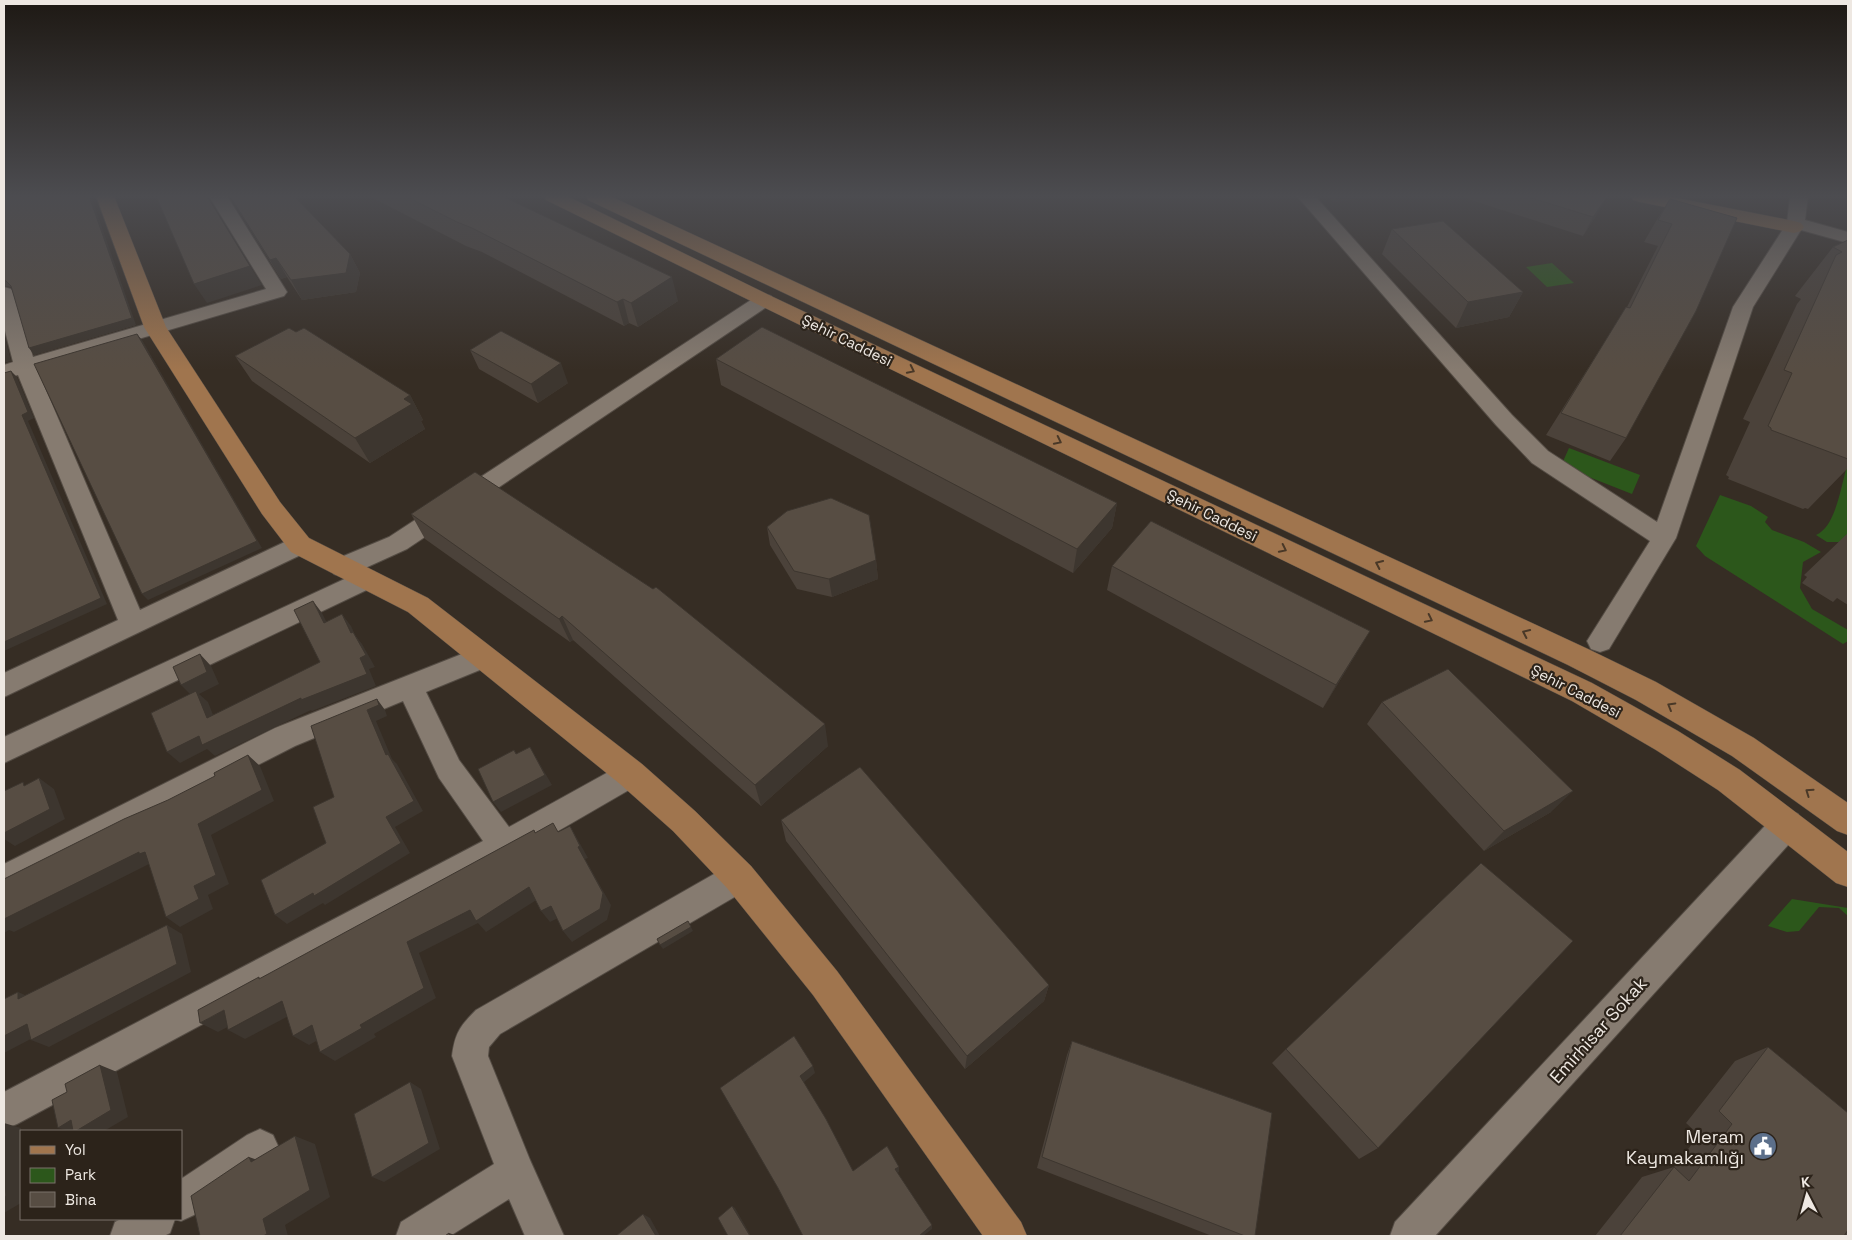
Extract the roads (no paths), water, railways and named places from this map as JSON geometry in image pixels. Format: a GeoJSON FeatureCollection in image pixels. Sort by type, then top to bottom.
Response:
{"type":"FeatureCollection","features":[{"type":"Feature","properties":{"kind":"main road"},"geometry":{"type":"LineString","coordinates":[[128,254],[155,327],[271,508],[300,545],[418,605],[631,774],[684,820],[739,876],[825,983],[1007,1236]]}},
{"type":"Feature","properties":{"kind":"main road","name":"Şehir Caddesi"},"geometry":{"type":"LineString","coordinates":[[670,254],[1582,692],[1641,724],[1696,758],[1749,794],[1848,872]]}},
{"type":"Feature","properties":{"kind":"main road","name":"Şehir Caddesi"},"geometry":{"type":"LineString","coordinates":[[718,254],[1578,657],[1646,691],[1743,747],[1848,821]]}},
{"type":"Feature","properties":{"kind":"street"},"geometry":{"type":"LineString","coordinates":[[14,369],[277,292],[254,254]]}},
{"type":"Feature","properties":{"kind":"street"},"geometry":{"type":"LineString","coordinates":[[1358,254],[1540,457],[1664,538]]}},
{"type":"Feature","properties":{"kind":"street"},"geometry":{"type":"LineString","coordinates":[[1600,641],[1664,538],[1743,308],[1774,254]]}},
{"type":"Feature","properties":{"kind":"street"},"geometry":{"type":"LineString","coordinates":[[4,293],[14,369],[133,625]]}},
{"type":"Feature","properties":{"kind":"street"},"geometry":{"type":"LineString","coordinates":[[4,751],[355,573],[764,300]]}},
{"type":"Feature","properties":{"kind":"street"},"geometry":{"type":"LineString","coordinates":[[4,686],[300,545]]}},
{"type":"Feature","properties":{"kind":"street"},"geometry":{"type":"LineString","coordinates":[[4,880],[284,737],[482,657]]}},
{"type":"Feature","properties":{"kind":"street"},"geometry":{"type":"LineString","coordinates":[[410,686],[449,769],[504,846]]}},
{"type":"Feature","properties":{"kind":"street"},"geometry":{"type":"LineString","coordinates":[[4,1111],[504,846],[631,774]]}},
{"type":"Feature","properties":{"kind":"street","name":"Emirhisar Sokak"},"geometry":{"type":"LineString","coordinates":[[1409,1236],[1786,824]]}},
{"type":"Feature","properties":{"kind":"street"},"geometry":{"type":"LineString","coordinates":[[545,1236],[516,1172],[470,1056],[472,1039],[488,1022],[739,876]]}},
{"type":"Feature","properties":{"kind":"street"},"geometry":{"type":"LineString","coordinates":[[182,1201],[260,1148]]}},
{"type":"Feature","properties":{"kind":"street"},"geometry":{"type":"LineString","coordinates":[[415,1236],[516,1172]]}},
{"type":"Feature","properties":{"kind":"place","name":"Meram Kaymakamlığı"},"geometry":{"type":"Point","coordinates":[1763,1146]}}]}
